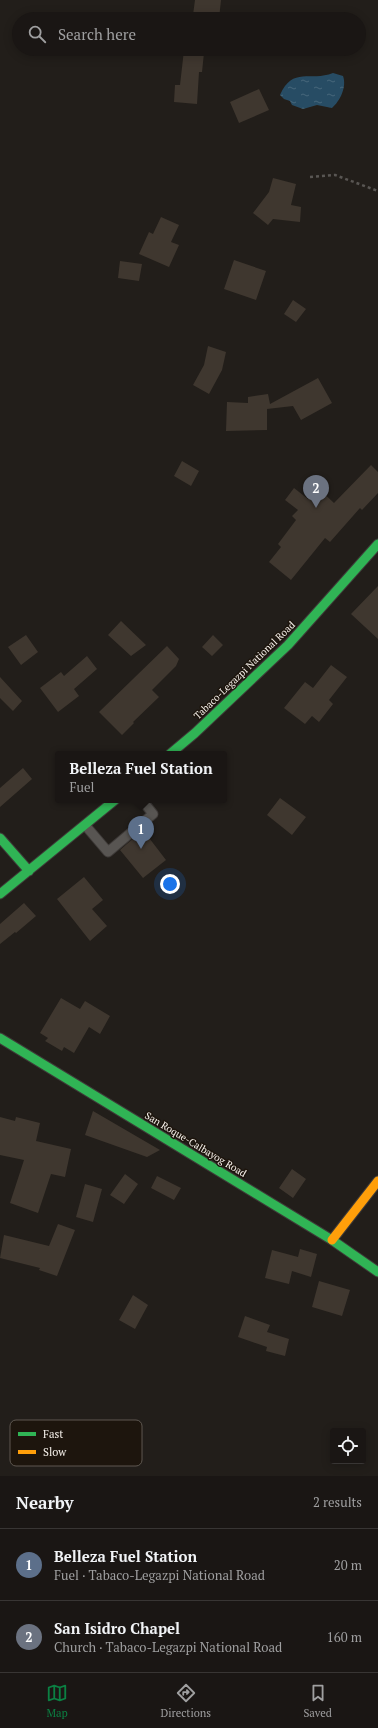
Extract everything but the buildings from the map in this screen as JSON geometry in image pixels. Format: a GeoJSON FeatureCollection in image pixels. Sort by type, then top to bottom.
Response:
{"type":"FeatureCollection","features":[{"type":"Feature","properties":{"kind":"street","name":"Tabaco-Legazpi National Road"},"geometry":{"type":"LineString","coordinates":[[174,751],[195,733],[288,645],[378,544]]}},
{"type":"Feature","properties":{"kind":"street"},"geometry":{"type":"LineString","coordinates":[[0,894],[111,803]]}},
{"type":"Feature","properties":{"kind":"street"},"geometry":{"type":"LineString","coordinates":[[0,838],[28,871]]}},
{"type":"Feature","properties":{"kind":"street","name":"San Roque-Calbayog Road"},"geometry":{"type":"LineString","coordinates":[[0,1038],[332,1240],[378,1272]]}},
{"type":"Feature","properties":{"kind":"street"},"geometry":{"type":"LineString","coordinates":[[332,1240],[378,1181]]}},
{"type":"Feature","properties":{"kind":"lane"},"geometry":{"type":"LineString","coordinates":[[85,825],[108,852],[153,814],[144,803]]}},
{"type":"Feature","properties":{"kind":"path"},"geometry":{"type":"LineString","coordinates":[[310,177],[335,175],[378,191]]}},
{"type":"Feature","properties":{"kind":"water"},"geometry":{"type":"Polygon","coordinates":[[[333,73],[343,76],[344,85],[338,102],[332,108],[317,105],[303,109],[292,105],[290,101],[284,99],[280,95],[285,86],[296,78],[333,73]]]}},
{"type":"Feature","properties":{"kind":"traffic: fast"},"geometry":{"type":"LineString","coordinates":[[174,751],[195,733],[288,645],[378,544]]}},
{"type":"Feature","properties":{"kind":"traffic: fast"},"geometry":{"type":"LineString","coordinates":[[0,894],[111,803]]}},
{"type":"Feature","properties":{"kind":"traffic: fast"},"geometry":{"type":"LineString","coordinates":[[0,838],[29,871]]}},
{"type":"Feature","properties":{"kind":"traffic: fast"},"geometry":{"type":"LineString","coordinates":[[0,1038],[332,1240],[378,1272]]}},
{"type":"Feature","properties":{"kind":"traffic: slow"},"geometry":{"type":"LineString","coordinates":[[332,1240],[378,1181]]}},
{"type":"Feature","properties":{"kind":"place","name":"San Isidro Chapel"},"geometry":{"type":"Point","coordinates":[316,508]}},
{"type":"Feature","properties":{"kind":"place","name":"Belleza Fuel Station"},"geometry":{"type":"Point","coordinates":[141,849]}}]}
